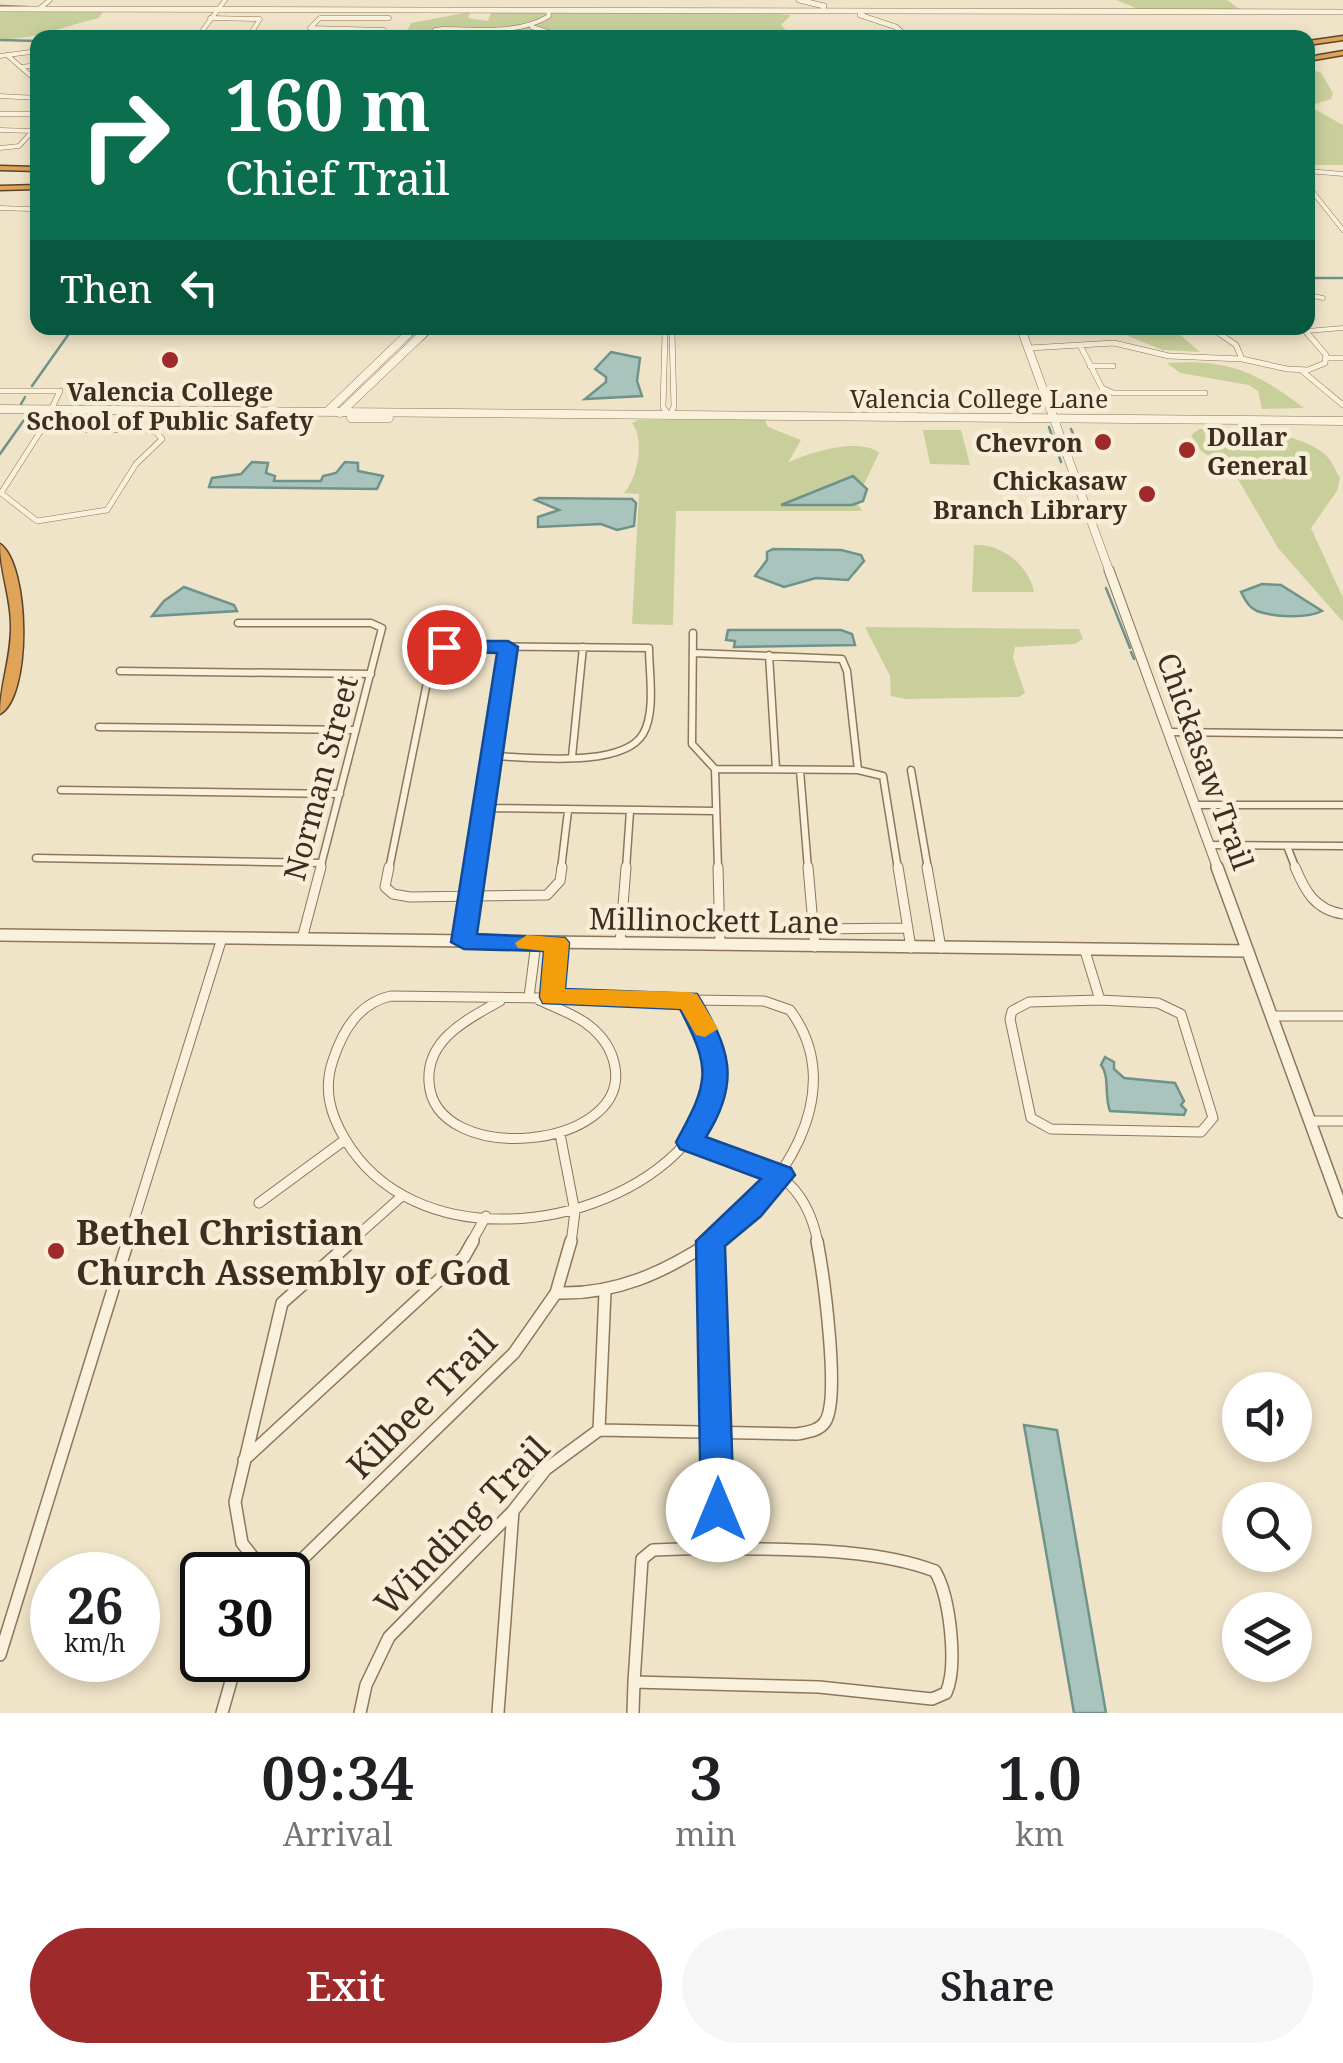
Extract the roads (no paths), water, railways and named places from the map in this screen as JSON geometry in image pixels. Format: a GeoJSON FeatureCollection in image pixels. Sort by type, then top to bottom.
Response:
{"type":"FeatureCollection","features":[{"type":"Feature","properties":{"kind":"highway"},"geometry":{"type":"LineString","coordinates":[[1315,52],[1343,47]]}},
{"type":"Feature","properties":{"kind":"highway"},"geometry":{"type":"LineString","coordinates":[[1315,52],[1343,47]]}},
{"type":"Feature","properties":{"kind":"highway"},"geometry":{"type":"LineString","coordinates":[[0,169],[30,170]]}},
{"type":"Feature","properties":{"kind":"highway"},"geometry":{"type":"LineString","coordinates":[[0,186],[30,185]]}},
{"type":"Feature","properties":{"kind":"highway"},"geometry":{"type":"LineString","coordinates":[[0,548],[10,571],[19,628],[15,660],[0,710]]}},
{"type":"Feature","properties":{"kind":"street"},"geometry":{"type":"LineString","coordinates":[[39,9],[53,0]]}},
{"type":"Feature","properties":{"kind":"street"},"geometry":{"type":"LineString","coordinates":[[48,9],[53,0]]}},
{"type":"Feature","properties":{"kind":"street"},"geometry":{"type":"LineString","coordinates":[[202,30],[226,0]]}},
{"type":"Feature","properties":{"kind":"street"},"geometry":{"type":"LineString","coordinates":[[546,0],[548,13]]}},
{"type":"Feature","properties":{"kind":"street"},"geometry":{"type":"LineString","coordinates":[[798,0],[868,14],[1343,13]]}},
{"type":"Feature","properties":{"kind":"street"},"geometry":{"type":"LineString","coordinates":[[798,0],[900,30]]}},
{"type":"Feature","properties":{"kind":"street"},"geometry":{"type":"LineString","coordinates":[[806,10],[814,6]]}},
{"type":"Feature","properties":{"kind":"street"},"geometry":{"type":"LineString","coordinates":[[0,8],[1169,13]]}},
{"type":"Feature","properties":{"kind":"street"},"geometry":{"type":"LineString","coordinates":[[389,18],[325,17],[316,19],[310,28],[384,30],[393,10]]}},
{"type":"Feature","properties":{"kind":"street"},"geometry":{"type":"LineString","coordinates":[[780,11],[834,10]]}},
{"type":"Feature","properties":{"kind":"street"},"geometry":{"type":"LineString","coordinates":[[988,13],[1002,12]]}},
{"type":"Feature","properties":{"kind":"street"},"geometry":{"type":"LineString","coordinates":[[1043,13],[1058,12]]}},
{"type":"Feature","properties":{"kind":"street"},"geometry":{"type":"LineString","coordinates":[[529,26],[548,13]]}},
{"type":"Feature","properties":{"kind":"street"},"geometry":{"type":"LineString","coordinates":[[868,14],[881,22]]}},
{"type":"Feature","properties":{"kind":"street"},"geometry":{"type":"LineString","coordinates":[[200,19],[260,19],[253,30]]}},
{"type":"Feature","properties":{"kind":"street"},"geometry":{"type":"LineString","coordinates":[[439,30],[529,26],[541,30]]}},
{"type":"Feature","properties":{"kind":"street"},"geometry":{"type":"LineString","coordinates":[[0,56],[30,52]]}},
{"type":"Feature","properties":{"kind":"street"},"geometry":{"type":"LineString","coordinates":[[9,53],[30,75]]}},
{"type":"Feature","properties":{"kind":"street"},"geometry":{"type":"LineString","coordinates":[[21,68],[30,66]]}},
{"type":"Feature","properties":{"kind":"street"},"geometry":{"type":"LineString","coordinates":[[0,96],[30,98]]}},
{"type":"Feature","properties":{"kind":"street"},"geometry":{"type":"LineString","coordinates":[[0,114],[30,114]]}},
{"type":"Feature","properties":{"kind":"street"},"geometry":{"type":"LineString","coordinates":[[0,130],[30,130]]}},
{"type":"Feature","properties":{"kind":"street"},"geometry":{"type":"LineString","coordinates":[[0,148],[15,147],[30,132]]}},
{"type":"Feature","properties":{"kind":"street"},"geometry":{"type":"LineString","coordinates":[[1315,172],[1343,174]]}},
{"type":"Feature","properties":{"kind":"street"},"geometry":{"type":"LineString","coordinates":[[1315,195],[1343,230]]}},
{"type":"Feature","properties":{"kind":"street"},"geometry":{"type":"LineString","coordinates":[[0,208],[30,209]]}},
{"type":"Feature","properties":{"kind":"street"},"geometry":{"type":"LineString","coordinates":[[1315,296],[1324,298]]}},
{"type":"Feature","properties":{"kind":"street"},"geometry":{"type":"LineString","coordinates":[[1315,329],[1343,328]]}},
{"type":"Feature","properties":{"kind":"street"},"geometry":{"type":"LineString","coordinates":[[328,415],[408,335]]}},
{"type":"Feature","properties":{"kind":"street"},"geometry":{"type":"LineString","coordinates":[[342,412],[423,335]]}},
{"type":"Feature","properties":{"kind":"street"},"geometry":{"type":"LineString","coordinates":[[669,335],[674,406],[669,416]]}},
{"type":"Feature","properties":{"kind":"street","name":"Chickasaw Trail"},"geometry":{"type":"LineString","coordinates":[[1024,335],[1343,1212]]}},
{"type":"Feature","properties":{"kind":"street"},"geometry":{"type":"LineString","coordinates":[[1221,335],[1236,345],[1242,359]]}},
{"type":"Feature","properties":{"kind":"street"},"geometry":{"type":"LineString","coordinates":[[1309,335],[1326,358]]}},
{"type":"Feature","properties":{"kind":"street"},"geometry":{"type":"LineString","coordinates":[[1029,347],[1119,344],[1176,357],[1242,359],[1301,370],[1320,366],[1326,358]]}},
{"type":"Feature","properties":{"kind":"street"},"geometry":{"type":"LineString","coordinates":[[1081,347],[1102,388],[1113,393],[1204,393]]}},
{"type":"Feature","properties":{"kind":"street"},"geometry":{"type":"LineString","coordinates":[[1326,358],[1343,358]]}},
{"type":"Feature","properties":{"kind":"street"},"geometry":{"type":"LineString","coordinates":[[1090,366],[1113,366]]}},
{"type":"Feature","properties":{"kind":"street"},"geometry":{"type":"LineString","coordinates":[[1301,370],[1343,405]]}},
{"type":"Feature","properties":{"kind":"street"},"geometry":{"type":"LineString","coordinates":[[0,391],[60,391],[42,429],[1,493],[37,521],[107,510],[136,464],[162,439],[156,432],[145,430],[42,429]]}},
{"type":"Feature","properties":{"kind":"street"},"geometry":{"type":"LineString","coordinates":[[362,392],[362,405],[378,411]]}},
{"type":"Feature","properties":{"kind":"street"},"geometry":{"type":"LineString","coordinates":[[1334,396],[1343,396]]}},
{"type":"Feature","properties":{"kind":"street","name":"Valencia College Lane"},"geometry":{"type":"LineString","coordinates":[[328,415],[378,411],[615,416]]}},
{"type":"Feature","properties":{"kind":"street","name":"Valencia College Lane"},"geometry":{"type":"LineString","coordinates":[[0,412],[1343,420]]}},
{"type":"Feature","properties":{"kind":"street","name":"Norman Street"},"geometry":{"type":"LineString","coordinates":[[238,623],[371,624],[382,628],[302,939]]}},
{"type":"Feature","properties":{"kind":"street"},"geometry":{"type":"LineString","coordinates":[[693,632],[692,744],[715,769],[720,946]]}},
{"type":"Feature","properties":{"kind":"street"},"geometry":{"type":"LineString","coordinates":[[492,756],[611,754],[640,740],[645,729],[649,648],[452,646],[436,650],[430,658],[384,880],[390,892],[410,897],[541,898],[558,887],[568,811]]}},
{"type":"Feature","properties":{"kind":"street"},"geometry":{"type":"LineString","coordinates":[[464,942],[508,647]]}},
{"type":"Feature","properties":{"kind":"street"},"geometry":{"type":"LineString","coordinates":[[572,757],[583,647]]}},
{"type":"Feature","properties":{"kind":"street"},"geometry":{"type":"LineString","coordinates":[[694,654],[842,660],[847,671],[858,770]]}},
{"type":"Feature","properties":{"kind":"street"},"geometry":{"type":"LineString","coordinates":[[769,655],[776,769]]}},
{"type":"Feature","properties":{"kind":"street"},"geometry":{"type":"LineString","coordinates":[[120,671],[371,674]]}},
{"type":"Feature","properties":{"kind":"street"},"geometry":{"type":"LineString","coordinates":[[99,727],[356,730]]}},
{"type":"Feature","properties":{"kind":"street"},"geometry":{"type":"LineString","coordinates":[[1170,732],[1343,734]]}},
{"type":"Feature","properties":{"kind":"street"},"geometry":{"type":"LineString","coordinates":[[715,769],[858,770],[886,779],[910,948]]}},
{"type":"Feature","properties":{"kind":"street"},"geometry":{"type":"LineString","coordinates":[[800,770],[815,947]]}},
{"type":"Feature","properties":{"kind":"street"},"geometry":{"type":"LineString","coordinates":[[911,770],[942,949]]}},
{"type":"Feature","properties":{"kind":"street"},"geometry":{"type":"LineString","coordinates":[[62,790],[340,794]]}},
{"type":"Feature","properties":{"kind":"street"},"geometry":{"type":"LineString","coordinates":[[1196,804],[1343,805]]}},
{"type":"Feature","properties":{"kind":"street"},"geometry":{"type":"LineString","coordinates":[[483,808],[716,811]]}},
{"type":"Feature","properties":{"kind":"street"},"geometry":{"type":"LineString","coordinates":[[620,944],[630,811]]}},
{"type":"Feature","properties":{"kind":"street"},"geometry":{"type":"LineString","coordinates":[[1210,846],[1343,846]]}},
{"type":"Feature","properties":{"kind":"street"},"geometry":{"type":"LineString","coordinates":[[1287,846],[1312,902],[1323,911],[1343,914]]}},
{"type":"Feature","properties":{"kind":"street"},"geometry":{"type":"LineString","coordinates":[[36,858],[322,863]]}},
{"type":"Feature","properties":{"kind":"street"},"geometry":{"type":"LineString","coordinates":[[813,929],[908,928]]}},
{"type":"Feature","properties":{"kind":"street","name":"Millinockett Lane"},"geometry":{"type":"LineString","coordinates":[[0,935],[1248,952]]}},
{"type":"Feature","properties":{"kind":"street"},"geometry":{"type":"LineString","coordinates":[[0,1654],[222,938]]}},
{"type":"Feature","properties":{"kind":"street"},"geometry":{"type":"LineString","coordinates":[[529,996],[536,943]]}},
{"type":"Feature","properties":{"kind":"street"},"geometry":{"type":"LineString","coordinates":[[552,997],[557,943]]}},
{"type":"Feature","properties":{"kind":"street"},"geometry":{"type":"LineString","coordinates":[[1085,950],[1100,1000]]}},
{"type":"Feature","properties":{"kind":"street"},"geometry":{"type":"LineString","coordinates":[[556,1293],[604,1292],[662,1270],[711,1241],[751,1208],[781,1175],[800,1139],[809,1104],[810,1057],[798,1021],[785,1006],[772,1002],[529,996],[391,996],[368,1004],[345,1031],[330,1068],[328,1098],[342,1142],[379,1180],[402,1196],[453,1212],[531,1218],[614,1201],[648,1183],[674,1162],[690,1142],[704,1120],[718,1076],[714,1050],[688,1000]]}},
{"type":"Feature","properties":{"kind":"street"},"geometry":{"type":"LineString","coordinates":[[504,998],[459,1024],[438,1044],[428,1073],[430,1095],[448,1118],[487,1137],[531,1140],[580,1125],[604,1104],[614,1089],[619,1064],[612,1046],[587,1022],[529,996]]}},
{"type":"Feature","properties":{"kind":"street"},"geometry":{"type":"LineString","coordinates":[[1100,1000],[1158,1004],[1180,1014],[1214,1118],[1201,1132],[1051,1130],[1031,1118],[1010,1019],[1012,1011],[1029,1002],[1100,1000]]}},
{"type":"Feature","properties":{"kind":"street"},"geometry":{"type":"LineString","coordinates":[[1272,1016],[1343,1016]]}},
{"type":"Feature","properties":{"kind":"street"},"geometry":{"type":"LineString","coordinates":[[1310,1121],[1343,1121]]}},
{"type":"Feature","properties":{"kind":"street","name":"Kilbee Trail"},"geometry":{"type":"LineString","coordinates":[[310,1552],[514,1353],[556,1293],[570,1250],[575,1212],[560,1134]]}},
{"type":"Feature","properties":{"kind":"street"},"geometry":{"type":"LineString","coordinates":[[259,1203],[342,1142]]}},
{"type":"Feature","properties":{"kind":"street"},"geometry":{"type":"LineString","coordinates":[[604,1292],[607,1312],[599,1430],[810,1432],[823,1425],[830,1412],[817,1238],[800,1192],[781,1175],[690,1142]]}},
{"type":"Feature","properties":{"kind":"street"},"geometry":{"type":"LineString","coordinates":[[248,1552],[238,1532],[235,1502],[282,1303],[402,1196]]}},
{"type":"Feature","properties":{"kind":"street"},"geometry":{"type":"LineString","coordinates":[[243,1461],[464,1257],[486,1216]]}},
{"type":"Feature","properties":{"kind":"street"},"geometry":{"type":"LineString","coordinates":[[711,1241],[718,1549]]}},
{"type":"Feature","properties":{"kind":"street","name":"Winding Trail"},"geometry":{"type":"LineString","coordinates":[[360,1713],[366,1685],[389,1637],[513,1511],[546,1469],[599,1430]]}},
{"type":"Feature","properties":{"kind":"street"},"geometry":{"type":"LineString","coordinates":[[498,1713],[513,1511]]}},
{"type":"Feature","properties":{"kind":"street"},"geometry":{"type":"LineString","coordinates":[[633,1713],[634,1682],[638,1571],[642,1559],[653,1550],[839,1554],[926,1564],[942,1583],[954,1676],[950,1689],[932,1700],[819,1687],[634,1682]]}},
{"type":"Feature","properties":{"kind":"street"},"geometry":{"type":"LineString","coordinates":[[222,1713],[231,1682]]}},
{"type":"Feature","properties":{"kind":"water"},"geometry":{"type":"Polygon","coordinates":[[[611,352],[640,358],[637,381],[642,396],[585,399],[606,382],[606,377],[595,369],[611,352]]]}},
{"type":"Feature","properties":{"kind":"water"},"geometry":{"type":"Polygon","coordinates":[[[252,462],[268,463],[266,473],[275,476],[274,481],[321,481],[323,476],[336,473],[345,462],[358,463],[358,471],[383,476],[377,489],[209,487],[212,478],[241,474],[252,462]]]}},
{"type":"Feature","properties":{"kind":"water"},"geometry":{"type":"Polygon","coordinates":[[[853,476],[867,489],[863,501],[852,505],[781,505],[853,476]]]}},
{"type":"Feature","properties":{"kind":"water"},"geometry":{"type":"Polygon","coordinates":[[[632,499],[636,503],[634,526],[617,530],[601,524],[538,527],[538,517],[559,510],[535,500],[632,499]]]}},
{"type":"Feature","properties":{"kind":"water"},"geometry":{"type":"Polygon","coordinates":[[[841,550],[861,555],[864,561],[848,580],[816,578],[784,587],[755,576],[767,560],[767,552],[841,550]]]}},
{"type":"Feature","properties":{"kind":"water"},"geometry":{"type":"Polygon","coordinates":[[[1262,584],[1281,585],[1322,611],[1290,616],[1257,611],[1241,592],[1262,584]]]}},
{"type":"Feature","properties":{"kind":"water"},"geometry":{"type":"Polygon","coordinates":[[[184,587],[234,605],[237,611],[152,616],[164,601],[184,587]]]}},
{"type":"Feature","properties":{"kind":"water"},"geometry":{"type":"Polygon","coordinates":[[[728,630],[841,630],[852,634],[855,645],[734,647],[735,641],[726,640],[728,630]]]}},
{"type":"Feature","properties":{"kind":"water"},"geometry":{"type":"Polygon","coordinates":[[[1105,1057],[1114,1062],[1114,1069],[1124,1078],[1175,1083],[1184,1101],[1184,1115],[1110,1111],[1101,1065],[1105,1057]]]}},
{"type":"Feature","properties":{"kind":"water"},"geometry":{"type":"Polygon","coordinates":[[[1024,1425],[1057,1430],[1106,1713],[1074,1713],[1024,1425]]]}},
{"type":"Feature","properties":{"kind":"waterway"},"geometry":{"type":"LineString","coordinates":[[0,6],[27,7]]}},
{"type":"Feature","properties":{"kind":"waterway"},"geometry":{"type":"LineString","coordinates":[[0,40],[30,41]]}},
{"type":"Feature","properties":{"kind":"waterway"},"geometry":{"type":"LineString","coordinates":[[1315,278],[1343,278]]}},
{"type":"Feature","properties":{"kind":"waterway"},"geometry":{"type":"LineString","coordinates":[[32,386],[68,335]]}},
{"type":"Feature","properties":{"kind":"waterway"},"geometry":{"type":"LineString","coordinates":[[21,404],[25,397]]}},
{"type":"Feature","properties":{"kind":"waterway"},"geometry":{"type":"LineString","coordinates":[[0,454],[24,420]]}},
{"type":"Feature","properties":{"kind":"waterway"},"geometry":{"type":"LineString","coordinates":[[1049,427],[1061,462]]}},
{"type":"Feature","properties":{"kind":"waterway"},"geometry":{"type":"LineString","coordinates":[[1071,429],[1081,453]]}},
{"type":"Feature","properties":{"kind":"waterway"},"geometry":{"type":"LineString","coordinates":[[1106,588],[1130,648]]}},
{"type":"Feature","properties":{"kind":"waterway"},"geometry":{"type":"LineString","coordinates":[[1131,652],[1134,659]]}},
{"type":"Feature","properties":{"kind":"place","name":"Valencia College School of Public Safety"},"geometry":{"type":"Point","coordinates":[170,360]}},
{"type":"Feature","properties":{"kind":"place","name":"Chevron"},"geometry":{"type":"Point","coordinates":[1103,442]}},
{"type":"Feature","properties":{"kind":"place","name":"Dollar General"},"geometry":{"type":"Point","coordinates":[1187,450]}},
{"type":"Feature","properties":{"kind":"place","name":"Chickasaw Branch Library"},"geometry":{"type":"Point","coordinates":[1147,494]}},
{"type":"Feature","properties":{"kind":"place","name":"Bethel Christian Church Assembly of God"},"geometry":{"type":"Point","coordinates":[56,1251]}}]}
